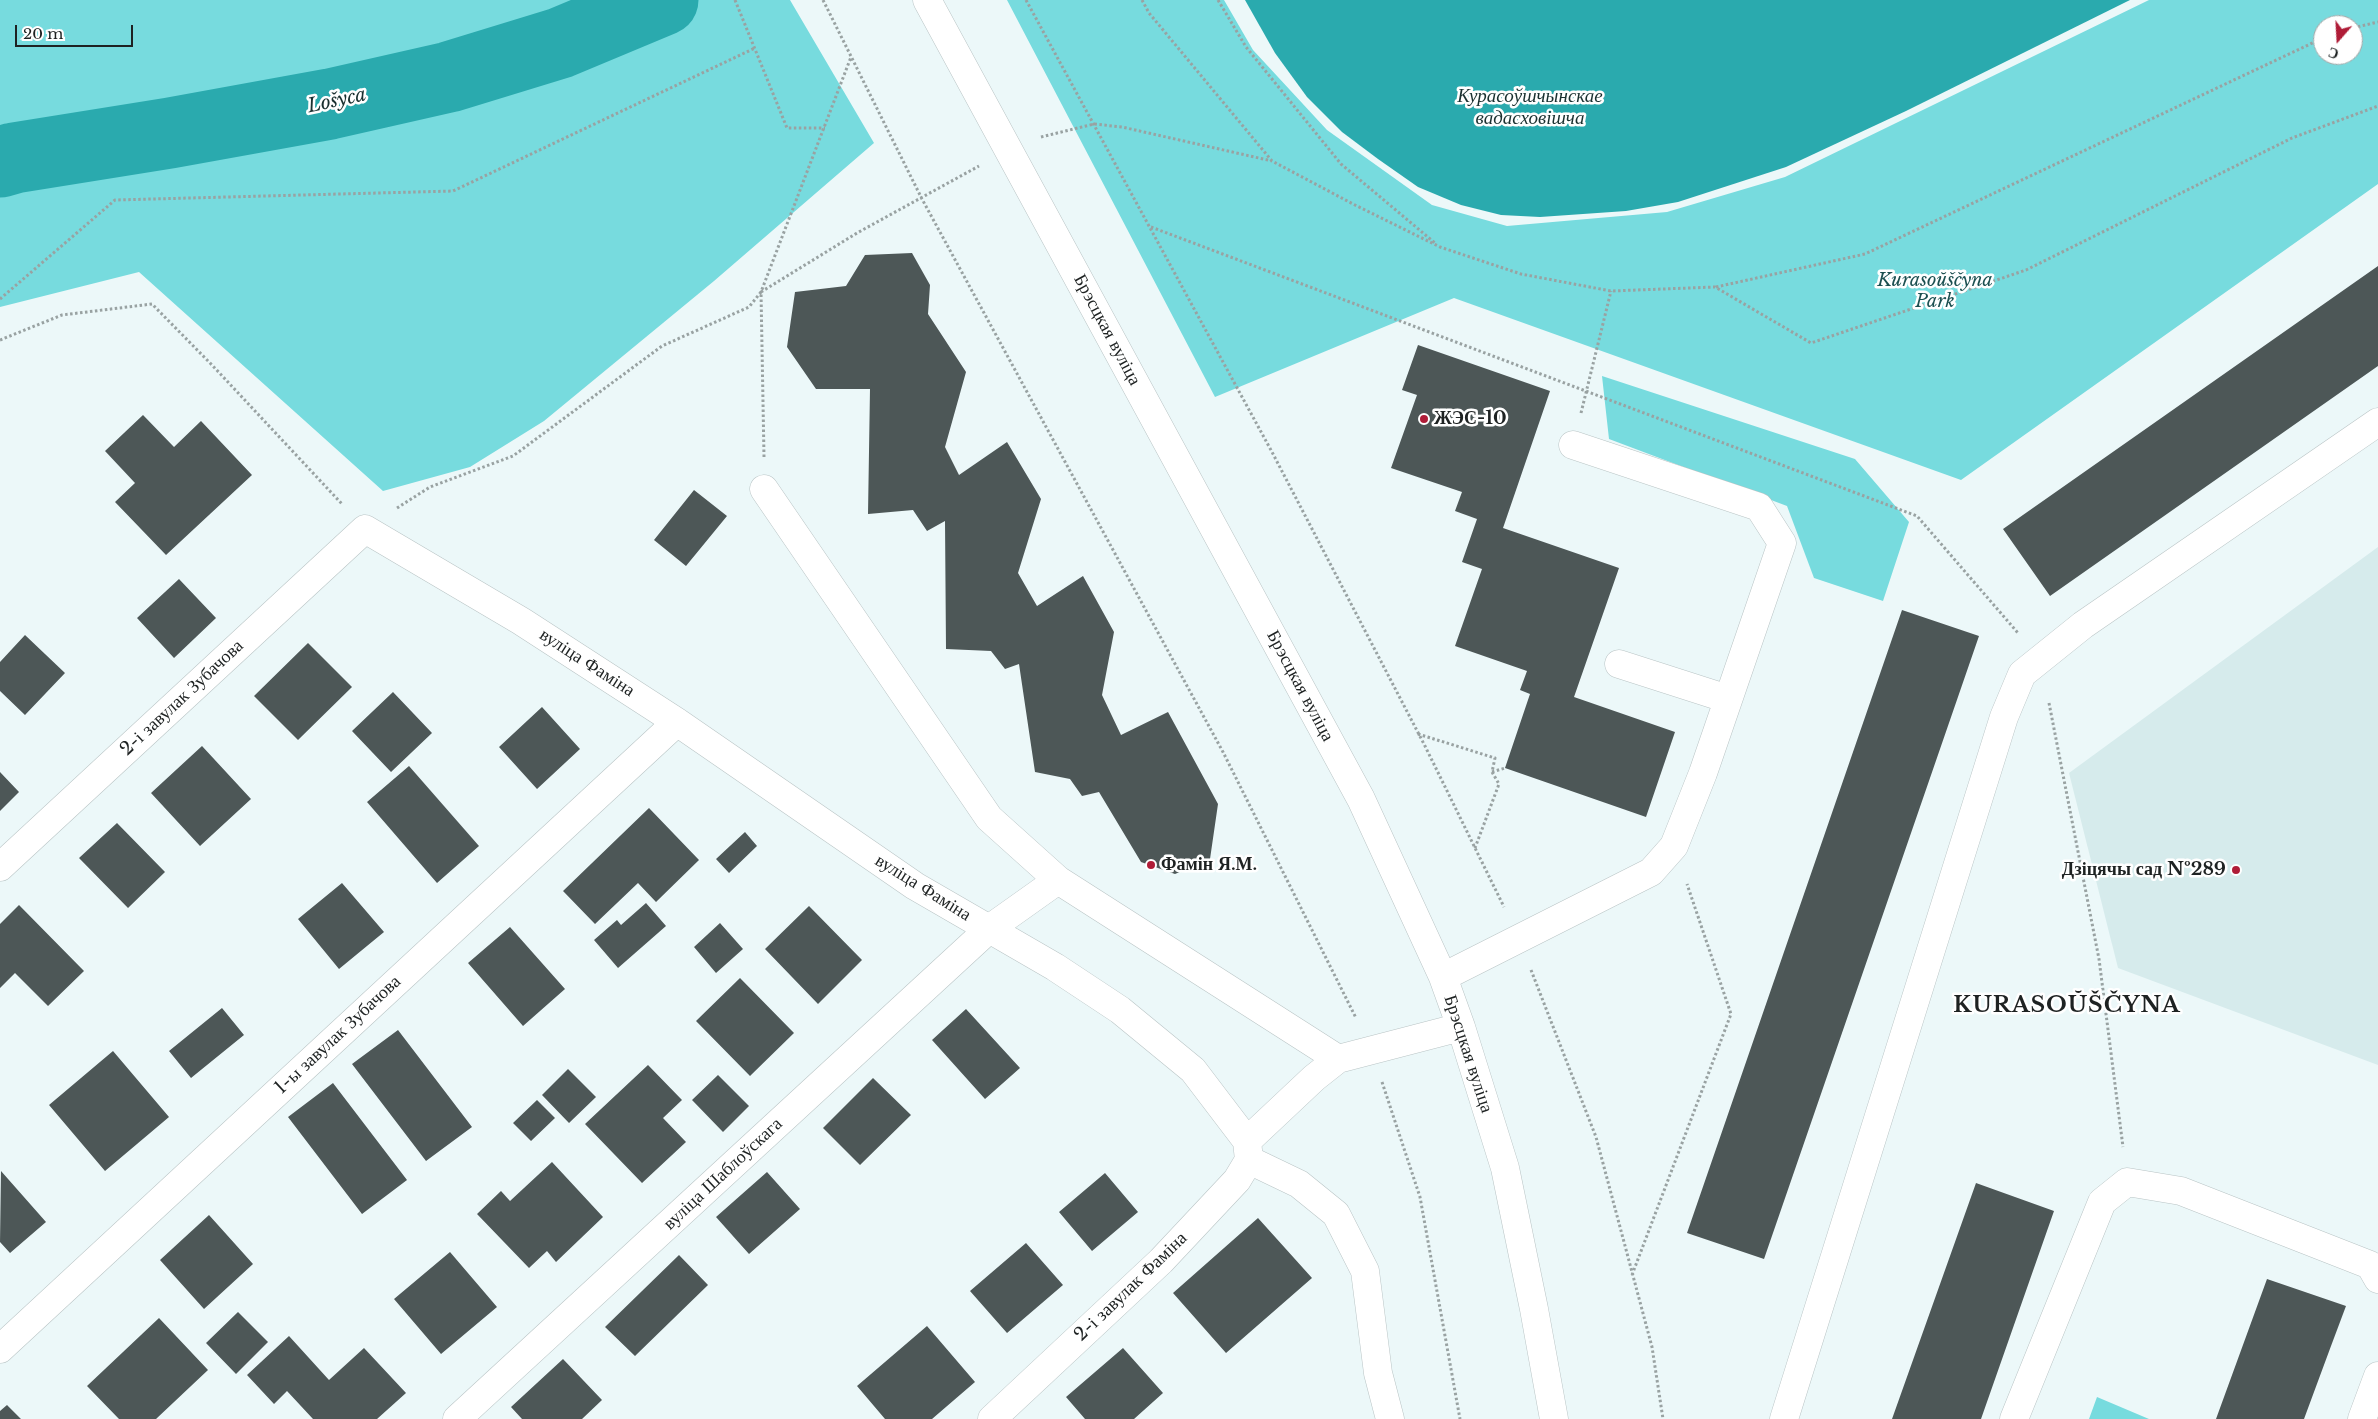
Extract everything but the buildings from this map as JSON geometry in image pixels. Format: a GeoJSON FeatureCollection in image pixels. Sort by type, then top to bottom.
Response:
{"type":"FeatureCollection","features":[{"type":"Feature","properties":{"kind":"street","name":"Брэсцкая вуліца"},"geometry":{"type":"LineString","coordinates":[[927,0],[1361,800],[1443,977],[1461,1027],[1505,1168],[1554,1419]]}},
{"type":"Feature","properties":{"kind":"street"},"geometry":{"type":"LineString","coordinates":[[1784,1419],[2004,717],[2022,674],[2083,625],[2378,422]]}},
{"type":"Feature","properties":{"kind":"street"},"geometry":{"type":"LineString","coordinates":[[1443,977],[1520,940],[1651,872],[1674,846],[1703,773],[1782,543],[1759,507],[1573,445]]}},
{"type":"Feature","properties":{"kind":"street"},"geometry":{"type":"LineString","coordinates":[[764,489],[989,818],[1058,880],[1338,1059]]}},
{"type":"Feature","properties":{"kind":"street","name":"вуліца Фаміна"},"geometry":{"type":"LineString","coordinates":[[365,528],[521,620],[677,722],[915,886],[1056,967],[1120,1010],[1193,1070],[1248,1150]]}},
{"type":"Feature","properties":{"kind":"street","name":"2-і завулак Зубачова"},"geometry":{"type":"LineString","coordinates":[[0,867],[365,528]]}},
{"type":"Feature","properties":{"kind":"street"},"geometry":{"type":"LineString","coordinates":[[1619,664],[1728,699]]}},
{"type":"Feature","properties":{"kind":"street","name":"1-ы завулак Зубачова"},"geometry":{"type":"LineString","coordinates":[[0,1349],[677,722]]}},
{"type":"Feature","properties":{"kind":"street","name":"вуліца Шаблоўскага"},"geometry":{"type":"LineString","coordinates":[[457,1419],[989,929],[1058,880]]}},
{"type":"Feature","properties":{"kind":"street"},"geometry":{"type":"LineString","coordinates":[[1390,1419],[1378,1373],[1365,1271],[1336,1214],[1298,1184],[1248,1150],[1314,1078],[1338,1059],[1372,1052],[1461,1027]]}},
{"type":"Feature","properties":{"kind":"street","name":"2-і завулак Фаміна"},"geometry":{"type":"LineString","coordinates":[[992,1419],[1160,1261],[1237,1180],[1248,1150]]}},
{"type":"Feature","properties":{"kind":"street"},"geometry":{"type":"LineString","coordinates":[[2014,1419],[2102,1202],[2128,1182],[2181,1192],[2370,1265],[2378,1279]]}},
{"type":"Feature","properties":{"kind":"street"},"geometry":{"type":"LineString","coordinates":[[2362,1419],[2378,1376]]}},
{"type":"Feature","properties":{"kind":"path"},"geometry":{"type":"LineString","coordinates":[[735,0],[787,128],[825,128]]}},
{"type":"Feature","properties":{"kind":"path"},"geometry":{"type":"LineString","coordinates":[[823,0],[922,199],[1222,752],[1372,1052],[1420,1197],[1460,1419]]}},
{"type":"Feature","properties":{"kind":"path"},"geometry":{"type":"LineString","coordinates":[[1026,0],[1272,452],[1418,734],[1520,940],[1596,1137],[1652,1347],[1663,1419]]}},
{"type":"Feature","properties":{"kind":"path"},"geometry":{"type":"LineString","coordinates":[[1142,0],[1149,14],[1272,161]]}},
{"type":"Feature","properties":{"kind":"path"},"geometry":{"type":"LineString","coordinates":[[1218,0],[1246,47],[1341,164],[1440,247]]}},
{"type":"Feature","properties":{"kind":"path"},"geometry":{"type":"LineString","coordinates":[[2363,26],[2378,22]]}},
{"type":"Feature","properties":{"kind":"path"},"geometry":{"type":"LineString","coordinates":[[0,340],[62,315],[152,304],[365,528],[430,487],[513,456],[662,346],[749,306],[761,292],[864,229],[922,199],[1009,149],[1045,136],[1094,124],[1122,127],[1272,161],[1440,247],[1521,274],[1611,291],[1715,287],[1865,254],[2313,43]]}},
{"type":"Feature","properties":{"kind":"path"},"geometry":{"type":"LineString","coordinates":[[0,299],[116,200],[453,190],[754,48]]}},
{"type":"Feature","properties":{"kind":"path"},"geometry":{"type":"LineString","coordinates":[[764,489],[761,292],[852,57]]}},
{"type":"Feature","properties":{"kind":"path"},"geometry":{"type":"LineString","coordinates":[[1715,287],[1811,343],[2026,270],[2292,138],[2378,106]]}},
{"type":"Feature","properties":{"kind":"path"},"geometry":{"type":"LineString","coordinates":[[1150,226],[1917,516],[2041,660],[2099,959],[2128,1182]]}},
{"type":"Feature","properties":{"kind":"path"},"geometry":{"type":"LineString","coordinates":[[1573,445],[1611,291]]}},
{"type":"Feature","properties":{"kind":"path"},"geometry":{"type":"LineString","coordinates":[[1418,734],[1495,758],[1492,772],[1499,784],[1475,848]]}},
{"type":"Feature","properties":{"kind":"path"},"geometry":{"type":"LineString","coordinates":[[1492,772],[1504,768]]}},
{"type":"Feature","properties":{"kind":"path"},"geometry":{"type":"LineString","coordinates":[[1632,1275],[1731,1014],[1674,846]]}},
{"type":"Feature","properties":{"kind":"shaded area","name":"Дзіцячы сад №289"},"geometry":{"type":"Polygon","coordinates":[[[2378,547],[2378,1065],[2118,968],[2069,773],[2378,547]]]}},
{"type":"Feature","properties":{"kind":"green space"},"geometry":{"type":"Polygon","coordinates":[[[0,0],[790,0],[874,143],[714,281],[544,421],[470,467],[383,491],[139,272],[0,307],[0,0]]]}},
{"type":"Feature","properties":{"kind":"green space","name":"Kurasoŭščyna Park"},"geometry":{"type":"Polygon","coordinates":[[[1007,0],[1224,0],[1253,50],[1327,130],[1432,205],[1507,226],[1667,212],[1785,177],[2149,0],[2378,0],[2378,184],[1961,480],[1454,298],[1215,397],[1007,0]]]}},
{"type":"Feature","properties":{"kind":"green space"},"geometry":{"type":"Polygon","coordinates":[[[1602,376],[1855,459],[1909,522],[1883,601],[1814,578],[1787,506],[1609,439],[1602,376]]]}},
{"type":"Feature","properties":{"kind":"green space"},"geometry":{"type":"Polygon","coordinates":[[[2097,1397],[2149,1419],[2089,1419],[2097,1397]]]}},
{"type":"Feature","properties":{"kind":"water","name":"Курасоўшчынскае вадасховішча"},"geometry":{"type":"Polygon","coordinates":[[[1245,0],[2130,0],[1906,111],[1786,167],[1678,202],[1626,211],[1540,217],[1501,215],[1461,205],[1418,187],[1378,159],[1342,132],[1307,97],[1275,53],[1245,0]]]}},
{"type":"Feature","properties":{"kind":"waterway","name":"Lošyca"},"geometry":{"type":"LineString","coordinates":[[0,162],[14,158],[170,133],[330,104],[449,77],[560,43],[663,0]]}},
{"type":"Feature","properties":{"kind":"place","name":"ЖЭС-10"},"geometry":{"type":"Point","coordinates":[1424,419]}},
{"type":"Feature","properties":{"kind":"place","name":"Фамін Я.М."},"geometry":{"type":"Point","coordinates":[1151,865]}},
{"type":"Feature","properties":{"kind":"place","name":"Дзіцячы сад №289"},"geometry":{"type":"Point","coordinates":[2236,870]}},
{"type":"Feature","properties":{"kind":"district","name":"KURASOŬŠČYNA"},"geometry":{"type":"Point","coordinates":[2067,1006]}}]}
